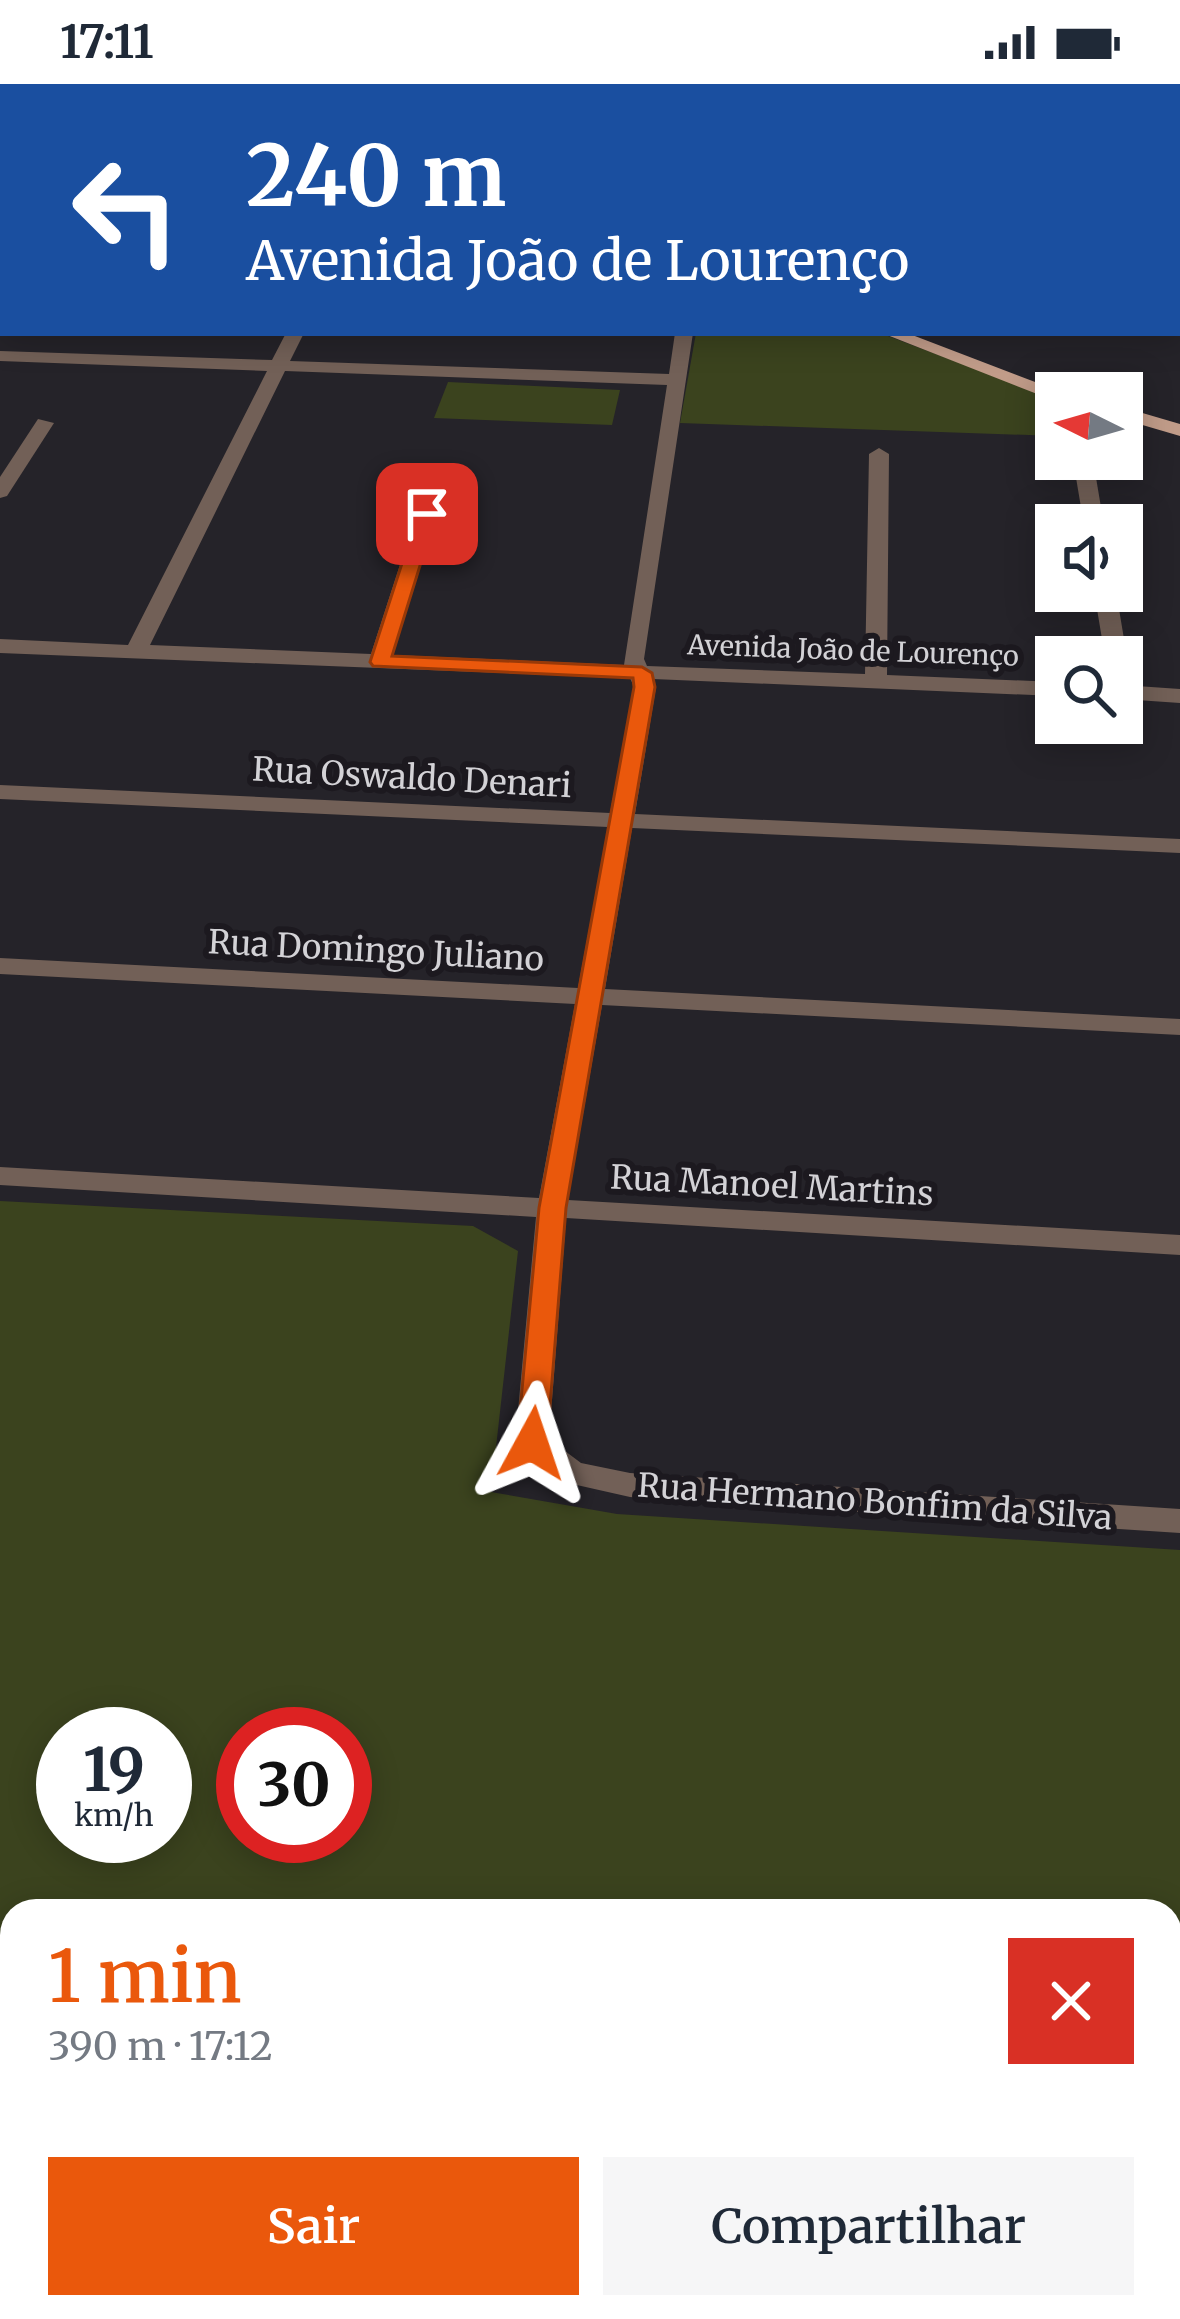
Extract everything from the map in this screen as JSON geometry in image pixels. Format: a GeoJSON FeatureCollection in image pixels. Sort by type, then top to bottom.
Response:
{"type":"FeatureCollection","features":[{"type":"Feature","properties":{"kind":"main road"},"geometry":{"type":"LineString","coordinates":[[899,336],[1035,386]]}},
{"type":"Feature","properties":{"kind":"main road"},"geometry":{"type":"LineString","coordinates":[[1143,419],[1180,430]]}},
{"type":"Feature","properties":{"kind":"street"},"geometry":{"type":"LineString","coordinates":[[136,651],[294,336]]}},
{"type":"Feature","properties":{"kind":"street"},"geometry":{"type":"LineString","coordinates":[[552,1208],[645,687],[633,659],[683,336]]}},
{"type":"Feature","properties":{"kind":"street"},"geometry":{"type":"LineString","coordinates":[[0,356],[676,380]]}},
{"type":"Feature","properties":{"kind":"street"},"geometry":{"type":"LineString","coordinates":[[0,492],[45,423]]}},
{"type":"Feature","properties":{"kind":"street"},"geometry":{"type":"LineString","coordinates":[[876,681],[879,454]]}},
{"type":"Feature","properties":{"kind":"street"},"geometry":{"type":"LineString","coordinates":[[380,662],[441,469]]}},
{"type":"Feature","properties":{"kind":"street","name":"Avenida João de Lourenço"},"geometry":{"type":"LineString","coordinates":[[0,646],[1035,688]]}},
{"type":"Feature","properties":{"kind":"street"},"geometry":{"type":"LineString","coordinates":[[1143,693],[1180,696]]}},
{"type":"Feature","properties":{"kind":"street","name":"Rua Oswaldo Denari"},"geometry":{"type":"LineString","coordinates":[[0,792],[1180,845]]}},
{"type":"Feature","properties":{"kind":"street","name":"Rua Domingo Juliano"},"geometry":{"type":"LineString","coordinates":[[0,966],[1180,1027]]}},
{"type":"Feature","properties":{"kind":"street","name":"Rua Manoel Martins"},"geometry":{"type":"LineString","coordinates":[[0,1176],[1180,1245]]}},
{"type":"Feature","properties":{"kind":"street","name":"Rua Hermano Bonfim da Silva"},"geometry":{"type":"LineString","coordinates":[[552,1208],[532,1443],[571,1473],[630,1485],[1180,1521]]}},
{"type":"Feature","properties":{"kind":"green space"},"geometry":{"type":"Polygon","coordinates":[[[695,336],[888,336],[1035,391],[1035,435],[680,423],[695,336]]]}},
{"type":"Feature","properties":{"kind":"green space"},"geometry":{"type":"Polygon","coordinates":[[[448,382],[620,390],[612,425],[434,418],[448,382]]]}},
{"type":"Feature","properties":{"kind":"green space"},"geometry":{"type":"Polygon","coordinates":[[[0,1201],[473,1226],[518,1251],[491,1492],[617,1514],[1180,1550],[1180,1899],[0,1899],[0,1201]]]}},
{"type":"Feature","properties":{"kind":"route"},"geometry":{"type":"LineString","coordinates":[[427,514],[380,662],[642,673],[645,687],[552,1208],[532,1443]]}}]}
